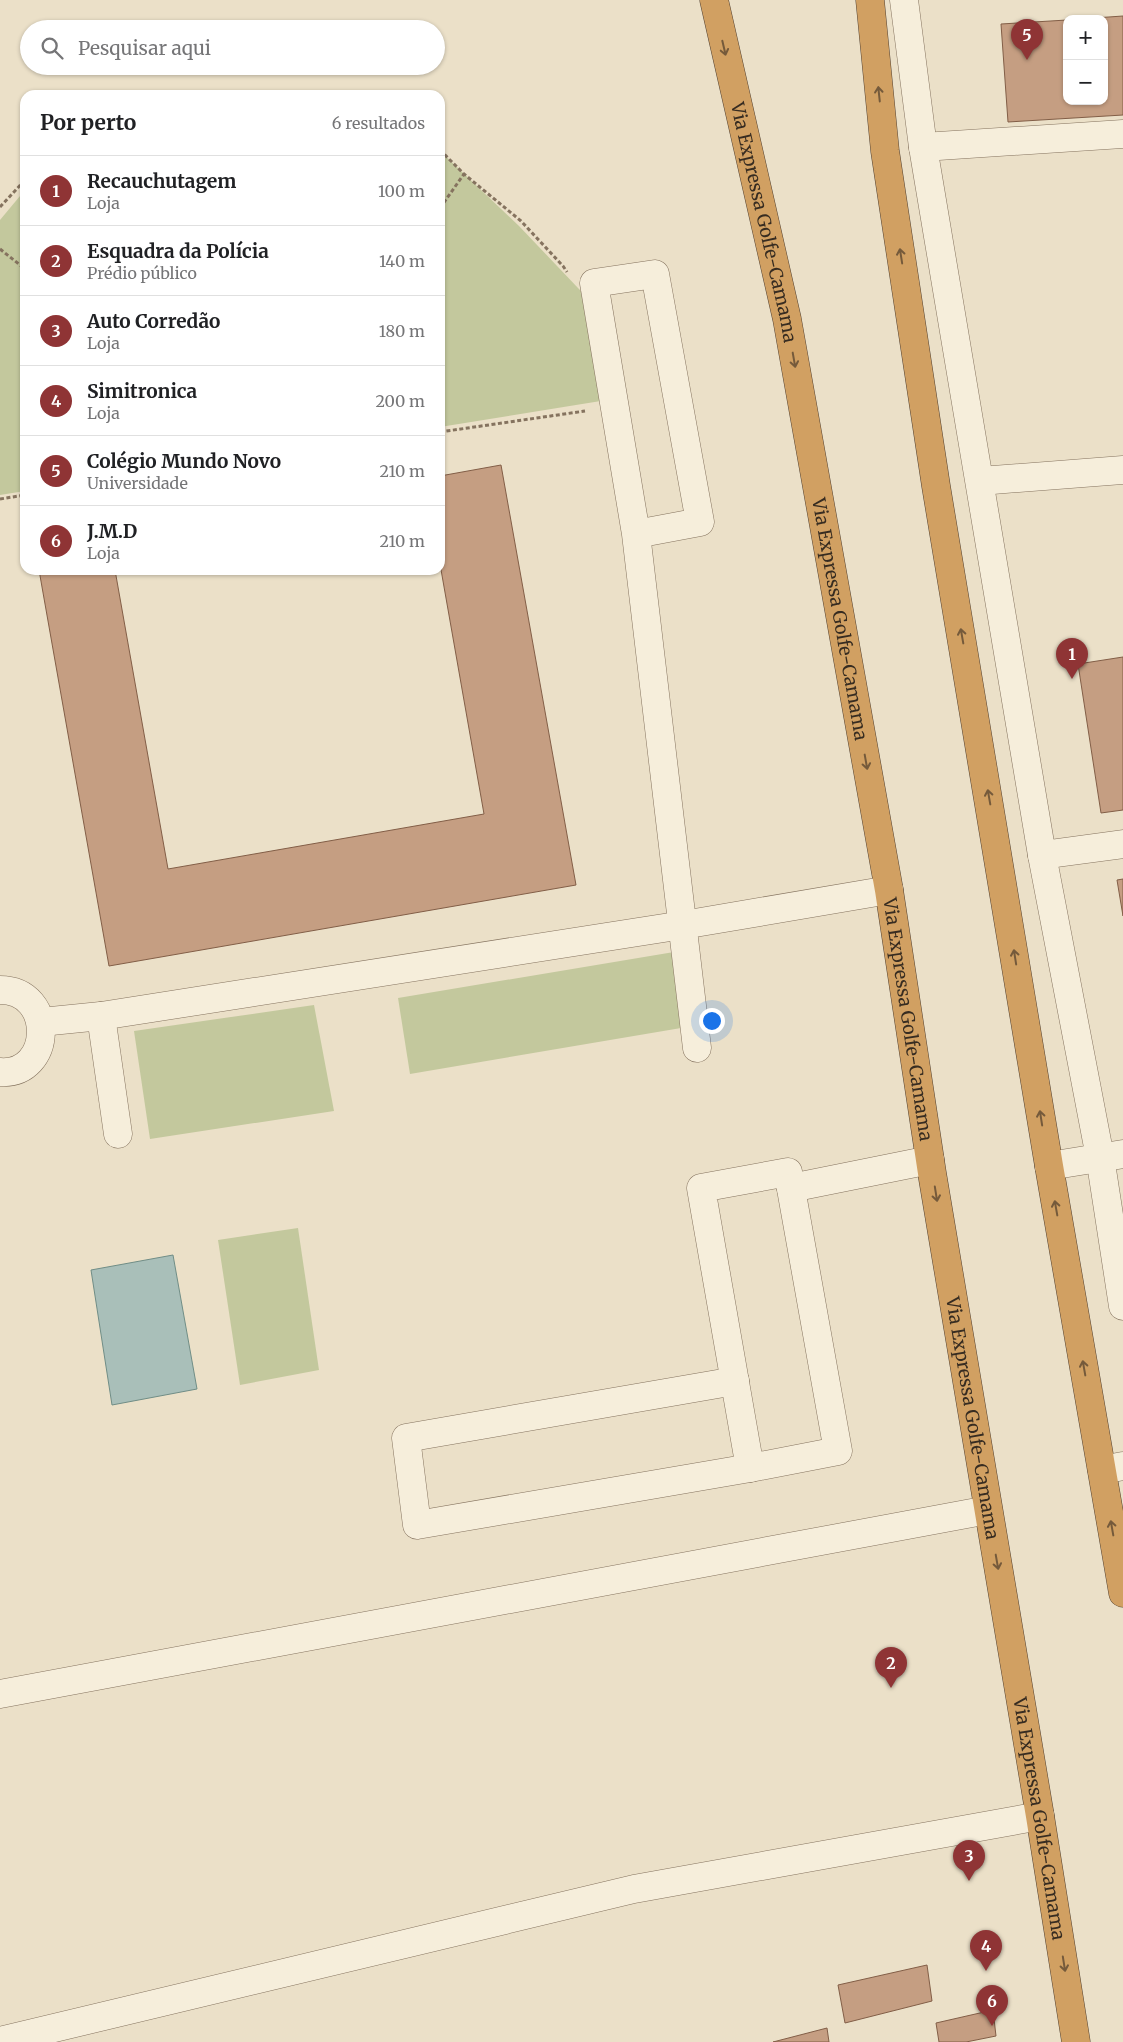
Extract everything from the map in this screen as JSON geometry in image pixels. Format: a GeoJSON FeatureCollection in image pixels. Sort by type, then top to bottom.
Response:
{"type":"FeatureCollection","features":[{"type":"Feature","properties":{"kind":"highway","name":"Via Expressa Golfe-Camama"},"geometry":{"type":"LineString","coordinates":[[714,0],[787,319],[889,890],[930,1160],[1076,2042]]}},
{"type":"Feature","properties":{"kind":"highway"},"geometry":{"type":"LineString","coordinates":[[870,0],[885,151],[908,304],[1049,1166],[1112,1468],[1123,1593]]}},
{"type":"Feature","properties":{"kind":"street"},"geometry":{"type":"LineString","coordinates":[[904,0],[923,147],[1042,855],[1112,1155],[1123,1306]]}},
{"type":"Feature","properties":{"kind":"street"},"geometry":{"type":"LineString","coordinates":[[923,147],[1123,134]]}},
{"type":"Feature","properties":{"kind":"street"},"geometry":{"type":"LineString","coordinates":[[636,534],[700,522],[656,274],[594,283],[636,534],[697,1048]]}},
{"type":"Feature","properties":{"kind":"street"},"geometry":{"type":"LineString","coordinates":[[980,481],[1123,470]]}},
{"type":"Feature","properties":{"kind":"street"},"geometry":{"type":"LineString","coordinates":[[1042,855],[1123,844]]}},
{"type":"Feature","properties":{"kind":"street"},"geometry":{"type":"LineString","coordinates":[[41,1022],[101,1016],[683,925],[889,890]]}},
{"type":"Feature","properties":{"kind":"street"},"geometry":{"type":"LineString","coordinates":[[0,990],[16,993],[27,1000],[36,1010],[41,1022],[42,1036],[38,1049],[30,1061],[18,1069],[0,1072]]}},
{"type":"Feature","properties":{"kind":"street"},"geometry":{"type":"LineString","coordinates":[[101,1016],[118,1134]]}},
{"type":"Feature","properties":{"kind":"street"},"geometry":{"type":"LineString","coordinates":[[1049,1166],[1112,1155]]}},
{"type":"Feature","properties":{"kind":"street"},"geometry":{"type":"LineString","coordinates":[[791,1188],[930,1160]]}},
{"type":"Feature","properties":{"kind":"street"},"geometry":{"type":"LineString","coordinates":[[735,1381],[406,1438],[417,1524],[750,1468],[838,1451],[788,1172],[702,1188],[750,1468]]}},
{"type":"Feature","properties":{"kind":"street"},"geometry":{"type":"LineString","coordinates":[[0,1694],[988,1510]]}},
{"type":"Feature","properties":{"kind":"street"},"geometry":{"type":"LineString","coordinates":[[0,2041],[634,1889],[1040,1816]]}},
{"type":"Feature","properties":{"kind":"path"},"geometry":{"type":"LineString","coordinates":[[445,155],[464,174],[521,221],[564,266],[568,275]]}},
{"type":"Feature","properties":{"kind":"path"},"geometry":{"type":"LineString","coordinates":[[445,201],[464,174]]}},
{"type":"Feature","properties":{"kind":"path"},"geometry":{"type":"LineString","coordinates":[[0,207],[20,185]]}},
{"type":"Feature","properties":{"kind":"path"},"geometry":{"type":"LineString","coordinates":[[0,249],[20,265]]}},
{"type":"Feature","properties":{"kind":"path"},"geometry":{"type":"LineString","coordinates":[[445,431],[586,411]]}},
{"type":"Feature","properties":{"kind":"path"},"geometry":{"type":"LineString","coordinates":[[0,500],[20,496]]}},
{"type":"Feature","properties":{"kind":"green space"},"geometry":{"type":"Polygon","coordinates":[[[445,156],[519,226],[598,309],[613,399],[445,426],[445,156]]]}},
{"type":"Feature","properties":{"kind":"green space"},"geometry":{"type":"Polygon","coordinates":[[[20,196],[20,492],[0,495],[0,220],[20,196]]]}},
{"type":"Feature","properties":{"kind":"green space"},"geometry":{"type":"Polygon","coordinates":[[[674,952],[687,1027],[410,1074],[398,998],[674,952]]]}},
{"type":"Feature","properties":{"kind":"green space"},"geometry":{"type":"Polygon","coordinates":[[[314,1005],[334,1111],[150,1139],[134,1031],[314,1005]]]}},
{"type":"Feature","properties":{"kind":"green space"},"geometry":{"type":"Polygon","coordinates":[[[298,1228],[319,1370],[240,1385],[218,1240],[298,1228]]]}},
{"type":"Feature","properties":{"kind":"water"},"geometry":{"type":"Polygon","coordinates":[[[173,1255],[197,1389],[112,1405],[91,1270],[173,1255]]]}},
{"type":"Feature","properties":{"kind":"building"},"geometry":{"type":"Polygon","coordinates":[[[1123,16],[1123,115],[1008,122],[1001,24],[1063,20],[1063,105],[1108,105],[1108,17],[1123,16]]]}},
{"type":"Feature","properties":{"kind":"building"},"geometry":{"type":"Polygon","coordinates":[[[501,465],[576,885],[109,966],[40,575],[116,575],[168,869],[484,814],[442,575],[445,575],[445,475],[501,465]]]}},
{"type":"Feature","properties":{"kind":"building"},"geometry":{"type":"Polygon","coordinates":[[[1123,657],[1123,810],[1101,813],[1078,664],[1123,657]]]}},
{"type":"Feature","properties":{"kind":"building"},"geometry":{"type":"Polygon","coordinates":[[[1123,879],[1123,916],[1117,880],[1123,879]]]}},
{"type":"Feature","properties":{"kind":"building"},"geometry":{"type":"Polygon","coordinates":[[[927,1965],[932,2001],[845,2023],[838,1985],[927,1965]]]}},
{"type":"Feature","properties":{"kind":"building"},"geometry":{"type":"Polygon","coordinates":[[[993,2010],[996,2036],[966,2042],[939,2042],[936,2023],[993,2010]]]}},
{"type":"Feature","properties":{"kind":"building"},"geometry":{"type":"Polygon","coordinates":[[[827,2028],[829,2042],[773,2042],[827,2028]]]}},
{"type":"Feature","properties":{"kind":"place","name":"Colégio Mundo Novo"},"geometry":{"type":"Point","coordinates":[1027,60]}},
{"type":"Feature","properties":{"kind":"place","name":"Recauchutagem"},"geometry":{"type":"Point","coordinates":[1072,679]}},
{"type":"Feature","properties":{"kind":"place","name":"Esquadra da Polícia"},"geometry":{"type":"Point","coordinates":[891,1688]}},
{"type":"Feature","properties":{"kind":"place","name":"Auto Corredão"},"geometry":{"type":"Point","coordinates":[969,1881]}},
{"type":"Feature","properties":{"kind":"place","name":"Simitronica"},"geometry":{"type":"Point","coordinates":[986,1971]}},
{"type":"Feature","properties":{"kind":"place","name":"J.M.D"},"geometry":{"type":"Point","coordinates":[992,2026]}}]}
